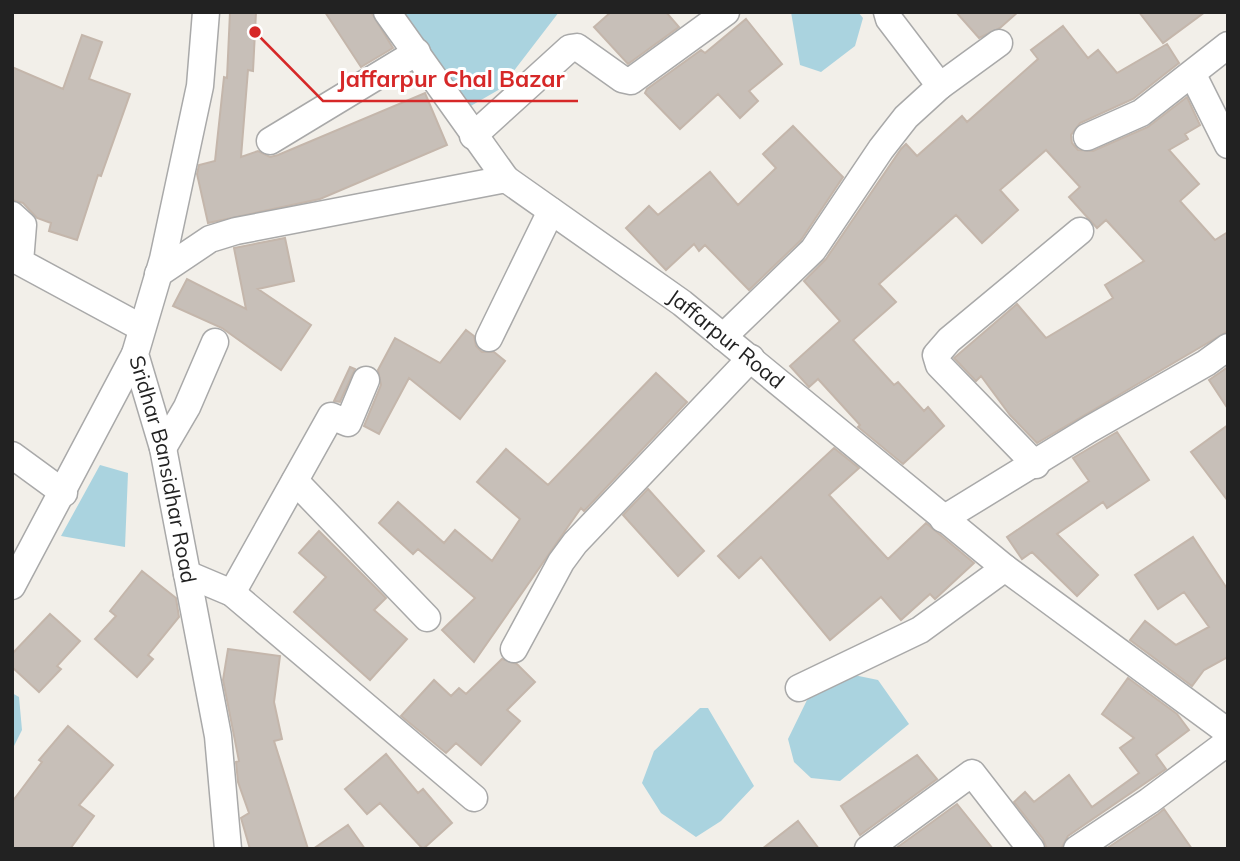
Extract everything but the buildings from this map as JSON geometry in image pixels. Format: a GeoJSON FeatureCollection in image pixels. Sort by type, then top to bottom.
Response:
{"type":"FeatureCollection","features":[{"type":"Feature","properties":{"kind":"street","name":"Sridhar Bansidhar Road"},"geometry":{"type":"LineString","coordinates":[[206,12],[200,86],[159,274],[135,355],[163,448],[218,736],[228,849]]}},
{"type":"Feature","properties":{"kind":"street","name":"Jaffarpur Road"},"geometry":{"type":"LineString","coordinates":[[387,12],[506,179],[682,303],[1005,568],[1228,732]]}},
{"type":"Feature","properties":{"kind":"street"},"geometry":{"type":"LineString","coordinates":[[473,136],[570,48],[577,47],[622,79],[631,81],[726,12]]}},
{"type":"Feature","properties":{"kind":"street"},"geometry":{"type":"LineString","coordinates":[[887,12],[940,86]]}},
{"type":"Feature","properties":{"kind":"street"},"geometry":{"type":"LineString","coordinates":[[723,337],[813,250],[881,149],[906,117],[940,86],[999,43]]}},
{"type":"Feature","properties":{"kind":"street"},"geometry":{"type":"LineString","coordinates":[[1087,137],[1141,113],[1228,45]]}},
{"type":"Feature","properties":{"kind":"street"},"geometry":{"type":"LineString","coordinates":[[270,141],[417,52]]}},
{"type":"Feature","properties":{"kind":"street"},"geometry":{"type":"LineString","coordinates":[[1193,75],[1228,145]]}},
{"type":"Feature","properties":{"kind":"street"},"geometry":{"type":"LineString","coordinates":[[159,274],[210,239],[236,231],[506,179]]}},
{"type":"Feature","properties":{"kind":"street"},"geometry":{"type":"LineString","coordinates":[[489,338],[551,211]]}},
{"type":"Feature","properties":{"kind":"street"},"geometry":{"type":"LineString","coordinates":[[12,215],[23,225],[20,262],[142,328]]}},
{"type":"Feature","properties":{"kind":"street"},"geometry":{"type":"LineString","coordinates":[[1035,465],[939,365],[936,355],[949,340],[1080,231]]}},
{"type":"Feature","properties":{"kind":"street"},"geometry":{"type":"LineString","coordinates":[[163,448],[187,407],[215,342]]}},
{"type":"Feature","properties":{"kind":"street"},"geometry":{"type":"LineString","coordinates":[[943,519],[1090,429],[1206,363],[1228,347]]}},
{"type":"Feature","properties":{"kind":"street"},"geometry":{"type":"LineString","coordinates":[[12,586],[64,493],[135,355]]}},
{"type":"Feature","properties":{"kind":"street"},"geometry":{"type":"LineString","coordinates":[[514,649],[561,562],[575,543],[751,358]]}},
{"type":"Feature","properties":{"kind":"street"},"geometry":{"type":"LineString","coordinates":[[232,593],[331,416],[348,424],[366,380]]}},
{"type":"Feature","properties":{"kind":"street"},"geometry":{"type":"LineString","coordinates":[[12,455],[64,493]]}},
{"type":"Feature","properties":{"kind":"street"},"geometry":{"type":"LineString","coordinates":[[295,481],[427,618]]}},
{"type":"Feature","properties":{"kind":"street"},"geometry":{"type":"LineString","coordinates":[[799,688],[920,630],[1005,568]]}},
{"type":"Feature","properties":{"kind":"street"},"geometry":{"type":"LineString","coordinates":[[187,574],[232,593],[474,799]]}},
{"type":"Feature","properties":{"kind":"street"},"geometry":{"type":"LineString","coordinates":[[1077,849],[1149,801],[1228,742]]}},
{"type":"Feature","properties":{"kind":"street"},"geometry":{"type":"LineString","coordinates":[[868,849],[972,773],[1031,849]]}},
{"type":"Feature","properties":{"kind":"water"},"geometry":{"type":"Polygon","coordinates":[[[404,12],[559,12],[500,89],[469,107],[404,12]]]}},
{"type":"Feature","properties":{"kind":"water"},"geometry":{"type":"Polygon","coordinates":[[[791,12],[858,12],[863,18],[855,46],[821,72],[800,65],[791,12]]]}},
{"type":"Feature","properties":{"kind":"water"},"geometry":{"type":"Polygon","coordinates":[[[100,465],[128,473],[125,547],[61,536],[100,465]]]}},
{"type":"Feature","properties":{"kind":"water"},"geometry":{"type":"Polygon","coordinates":[[[849,674],[878,680],[909,724],[840,781],[811,778],[794,762],[788,739],[807,700],[849,674]]]}},
{"type":"Feature","properties":{"kind":"water"},"geometry":{"type":"Polygon","coordinates":[[[12,693],[19,697],[22,730],[12,750],[12,693]]]}},
{"type":"Feature","properties":{"kind":"water"},"geometry":{"type":"Polygon","coordinates":[[[700,708],[708,708],[754,786],[721,821],[696,837],[661,813],[642,783],[654,751],[700,708]]]}},
{"type":"Feature","properties":{"kind":"place","name":"Jaffarpur Chal Bazar"},"geometry":{"type":"Point","coordinates":[255,32]}}]}
